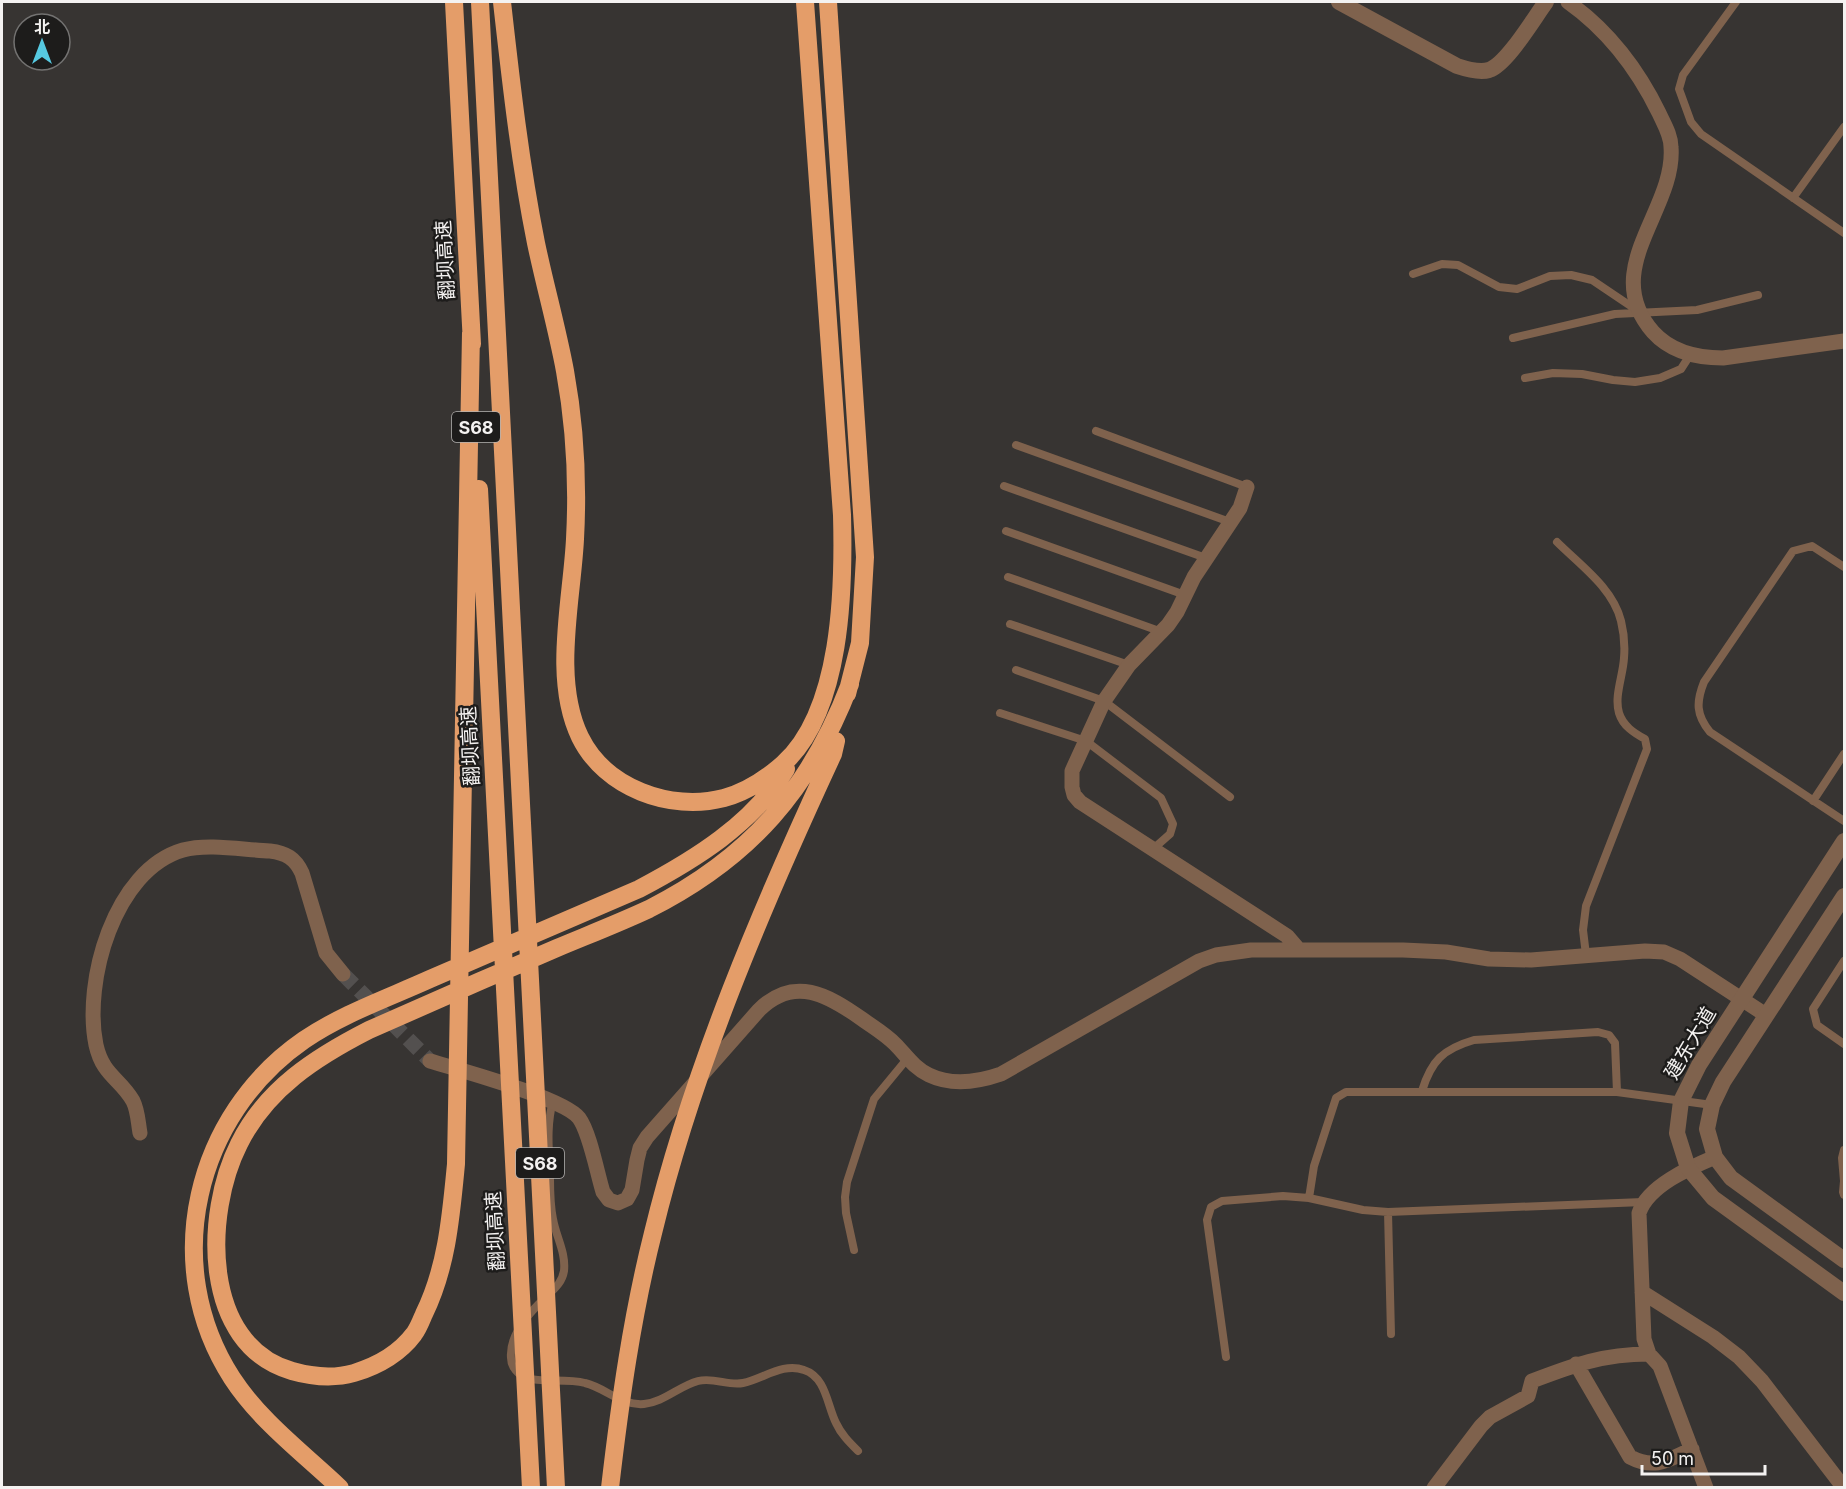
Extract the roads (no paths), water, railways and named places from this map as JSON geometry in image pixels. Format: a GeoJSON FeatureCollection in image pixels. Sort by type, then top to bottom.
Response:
{"type":"FeatureCollection","features":[{"type":"Feature","properties":{"kind":"highway","name":"翻坝高速"},"geometry":{"type":"LineString","coordinates":[[454,2],[531,1488]]}},
{"type":"Feature","properties":{"kind":"highway","name":"S68"},"geometry":{"type":"LineString","coordinates":[[480,2],[556,1488]]}},
{"type":"Feature","properties":{"kind":"highway"},"geometry":{"type":"LineString","coordinates":[[502,2],[528,203],[565,372],[572,415],[577,501],[567,629],[567,694],[580,737],[593,757],[610,774],[630,787],[653,796],[676,801],[701,802],[725,797],[748,788],[768,776],[803,742]]}},
{"type":"Feature","properties":{"kind":"highway"},"geometry":{"type":"LineString","coordinates":[[340,1488],[253,1404],[232,1377],[215,1346],[203,1314],[196,1281],[194,1248],[196,1215],[201,1183],[210,1155],[223,1128],[257,1080],[279,1060],[313,1035],[359,1010],[639,889],[705,851],[759,804],[781,778],[803,742],[819,708],[839,635],[843,557],[805,2]]}},
{"type":"Feature","properties":{"kind":"highway"},"geometry":{"type":"LineString","coordinates":[[610,1488],[629,1348],[653,1233],[678,1142],[707,1054],[779,870],[832,754],[860,643],[865,557],[828,2]]}},
{"type":"Feature","properties":{"kind":"highway"},"geometry":{"type":"LineString","coordinates":[[471,333],[461,864],[456,1164],[445,1251],[434,1293],[415,1334],[394,1354],[369,1368],[342,1377],[311,1377],[282,1368],[258,1354],[240,1334],[227,1310],[217,1268],[217,1226],[224,1184],[235,1154],[262,1108],[293,1076],[329,1050],[369,1029],[649,909],[715,870],[746,845],[772,819],[797,788],[835,722],[850,684]]}},
{"type":"Feature","properties":{"kind":"street"},"geometry":{"type":"LineString","coordinates":[[1339,2],[1457,66],[1472,70],[1489,70],[1502,61],[1546,2]]}},
{"type":"Feature","properties":{"kind":"street"},"geometry":{"type":"LineString","coordinates":[[1571,4],[1606,33],[1632,63],[1669,135],[1671,146],[1665,187],[1641,242],[1634,272],[1635,294],[1640,312],[1648,325],[1659,338],[1673,347],[1690,355],[1706,358],[1724,358],[1845,341]]}},
{"type":"Feature","properties":{"kind":"street"},"geometry":{"type":"LineString","coordinates":[[1247,487],[1240,508],[1207,559],[1177,612],[1162,632],[1129,665],[1104,700],[1072,771],[1072,787],[1074,795],[1080,802],[1287,936],[1299,950]]}},
{"type":"Feature","properties":{"kind":"street","name":"建东大道"},"geometry":{"type":"LineString","coordinates":[[1845,841],[1699,1065],[1681,1101],[1677,1133],[1688,1168],[1713,1198],[1845,1293]]}},
{"type":"Feature","properties":{"kind":"street"},"geometry":{"type":"LineString","coordinates":[[140,1133],[137,1110],[132,1099],[111,1077],[101,1062],[96,1044],[95,985],[102,949],[115,914],[136,883],[150,868],[175,853],[204,848],[270,851],[291,857],[298,864],[302,873],[326,953],[343,974]]}},
{"type":"Feature","properties":{"kind":"street"},"geometry":{"type":"LineString","coordinates":[[1845,896],[1723,1082],[1712,1105],[1707,1129],[1714,1157],[1731,1178],[1845,1260]]}},
{"type":"Feature","properties":{"kind":"street"},"geometry":{"type":"LineString","coordinates":[[430,1061],[553,1101],[573,1111],[584,1126],[603,1192],[609,1200],[618,1203],[627,1199],[632,1190],[639,1154],[647,1137],[759,1010],[776,996],[787,991],[812,992],[832,1000],[881,1032],[907,1059],[927,1075],[956,1082],[987,1079],[1014,1068],[1199,961],[1216,955],[1251,950],[1403,950],[1446,952],[1488,959],[1531,960],[1645,951],[1664,952],[1680,959],[1766,1015]]}},
{"type":"Feature","properties":{"kind":"street"},"geometry":{"type":"LineString","coordinates":[[1706,1488],[1660,1366],[1649,1354],[1644,1339],[1640,1214],[1643,1203],[1651,1194],[1688,1168],[1714,1157]]}},
{"type":"Feature","properties":{"kind":"street"},"geometry":{"type":"LineString","coordinates":[[1642,1292],[1713,1336],[1739,1357],[1762,1382],[1844,1488]]}},
{"type":"Feature","properties":{"kind":"street"},"geometry":{"type":"LineString","coordinates":[[1434,1488],[1490,1417],[1528,1396],[1532,1382],[1576,1364],[1602,1357],[1649,1354]]}},
{"type":"Feature","properties":{"kind":"street"},"geometry":{"type":"LineString","coordinates":[[1576,1364],[1630,1457],[1643,1463],[1657,1464],[1692,1449]]}},
{"type":"Feature","properties":{"kind":"lane"},"geometry":{"type":"LineString","coordinates":[[1736,2],[1683,75],[1679,89],[1691,122],[1701,134],[1845,233]]}},
{"type":"Feature","properties":{"kind":"lane"},"geometry":{"type":"LineString","coordinates":[[1793,198],[1845,127]]}},
{"type":"Feature","properties":{"kind":"lane"},"geometry":{"type":"LineString","coordinates":[[1413,274],[1442,264],[1458,265],[1499,287],[1517,289],[1550,276],[1571,275],[1592,280],[1640,312]]}},
{"type":"Feature","properties":{"kind":"lane"},"geometry":{"type":"LineString","coordinates":[[1513,338],[1615,314],[1697,310],[1758,295]]}},
{"type":"Feature","properties":{"kind":"lane"},"geometry":{"type":"LineString","coordinates":[[1525,378],[1553,373],[1582,374],[1635,382],[1660,378],[1681,369],[1690,355]]}},
{"type":"Feature","properties":{"kind":"lane"},"geometry":{"type":"LineString","coordinates":[[1096,431],[1247,487]]}},
{"type":"Feature","properties":{"kind":"lane"},"geometry":{"type":"LineString","coordinates":[[1016,445],[1230,522]]}},
{"type":"Feature","properties":{"kind":"lane"},"geometry":{"type":"LineString","coordinates":[[1004,486],[1207,559]]}},
{"type":"Feature","properties":{"kind":"lane"},"geometry":{"type":"LineString","coordinates":[[1006,531],[1186,595]]}},
{"type":"Feature","properties":{"kind":"lane"},"geometry":{"type":"LineString","coordinates":[[1557,542],[1604,589],[1615,604],[1624,639],[1624,658],[1617,702],[1626,726],[1645,739],[1647,749],[1586,906],[1583,930],[1587,956]]}},
{"type":"Feature","properties":{"kind":"lane"},"geometry":{"type":"LineString","coordinates":[[1845,567],[1812,546],[1793,551],[1704,682],[1697,708],[1701,721],[1710,732],[1845,821]]}},
{"type":"Feature","properties":{"kind":"lane"},"geometry":{"type":"LineString","coordinates":[[1008,578],[1162,632]]}},
{"type":"Feature","properties":{"kind":"lane"},"geometry":{"type":"LineString","coordinates":[[1010,624],[1129,665]]}},
{"type":"Feature","properties":{"kind":"lane"},"geometry":{"type":"LineString","coordinates":[[1016,670],[1104,700],[1230,797]]}},
{"type":"Feature","properties":{"kind":"lane"},"geometry":{"type":"LineString","coordinates":[[1000,713],[1086,741],[1161,798],[1173,824],[1170,834],[1153,849]]}},
{"type":"Feature","properties":{"kind":"lane"},"geometry":{"type":"LineString","coordinates":[[1813,801],[1845,754]]}},
{"type":"Feature","properties":{"kind":"lane"},"geometry":{"type":"LineString","coordinates":[[1845,961],[1813,1009],[1817,1025],[1845,1044]]}},
{"type":"Feature","properties":{"kind":"lane"},"geometry":{"type":"LineString","coordinates":[[1422,1091],[1427,1073],[1438,1058],[1454,1046],[1474,1041],[1598,1032],[1609,1035],[1615,1043],[1617,1092]]}},
{"type":"Feature","properties":{"kind":"lane"},"geometry":{"type":"LineString","coordinates":[[854,1250],[846,1213],[847,1182],[874,1099],[907,1059]]}},
{"type":"Feature","properties":{"kind":"lane"},"geometry":{"type":"LineString","coordinates":[[1309,1198],[1314,1166],[1336,1098],[1346,1092],[1617,1092],[1712,1105]]}},
{"type":"Feature","properties":{"kind":"lane"},"geometry":{"type":"LineString","coordinates":[[553,1101],[548,1133],[551,1202],[553,1219],[564,1253],[564,1274],[557,1287],[518,1329],[512,1344],[510,1360],[516,1371],[527,1378],[573,1380],[586,1383],[633,1404],[648,1404],[697,1381],[715,1379],[737,1383],[790,1368],[805,1370],[816,1377],[824,1390],[835,1422],[845,1438],[858,1451]]}},
{"type":"Feature","properties":{"kind":"lane"},"geometry":{"type":"LineString","coordinates":[[1845,1150],[1842,1158],[1845,1195]]}},
{"type":"Feature","properties":{"kind":"lane"},"geometry":{"type":"LineString","coordinates":[[1226,1357],[1207,1220],[1211,1207],[1222,1201],[1283,1196],[1309,1198],[1363,1210],[1388,1212],[1643,1203]]}},
{"type":"Feature","properties":{"kind":"lane"},"geometry":{"type":"LineString","coordinates":[[1388,1212],[1392,1334]]}},
{"type":"Feature","properties":{"kind":"tunnel"},"geometry":{"type":"LineString","coordinates":[[343,974],[430,1061]]}}]}
